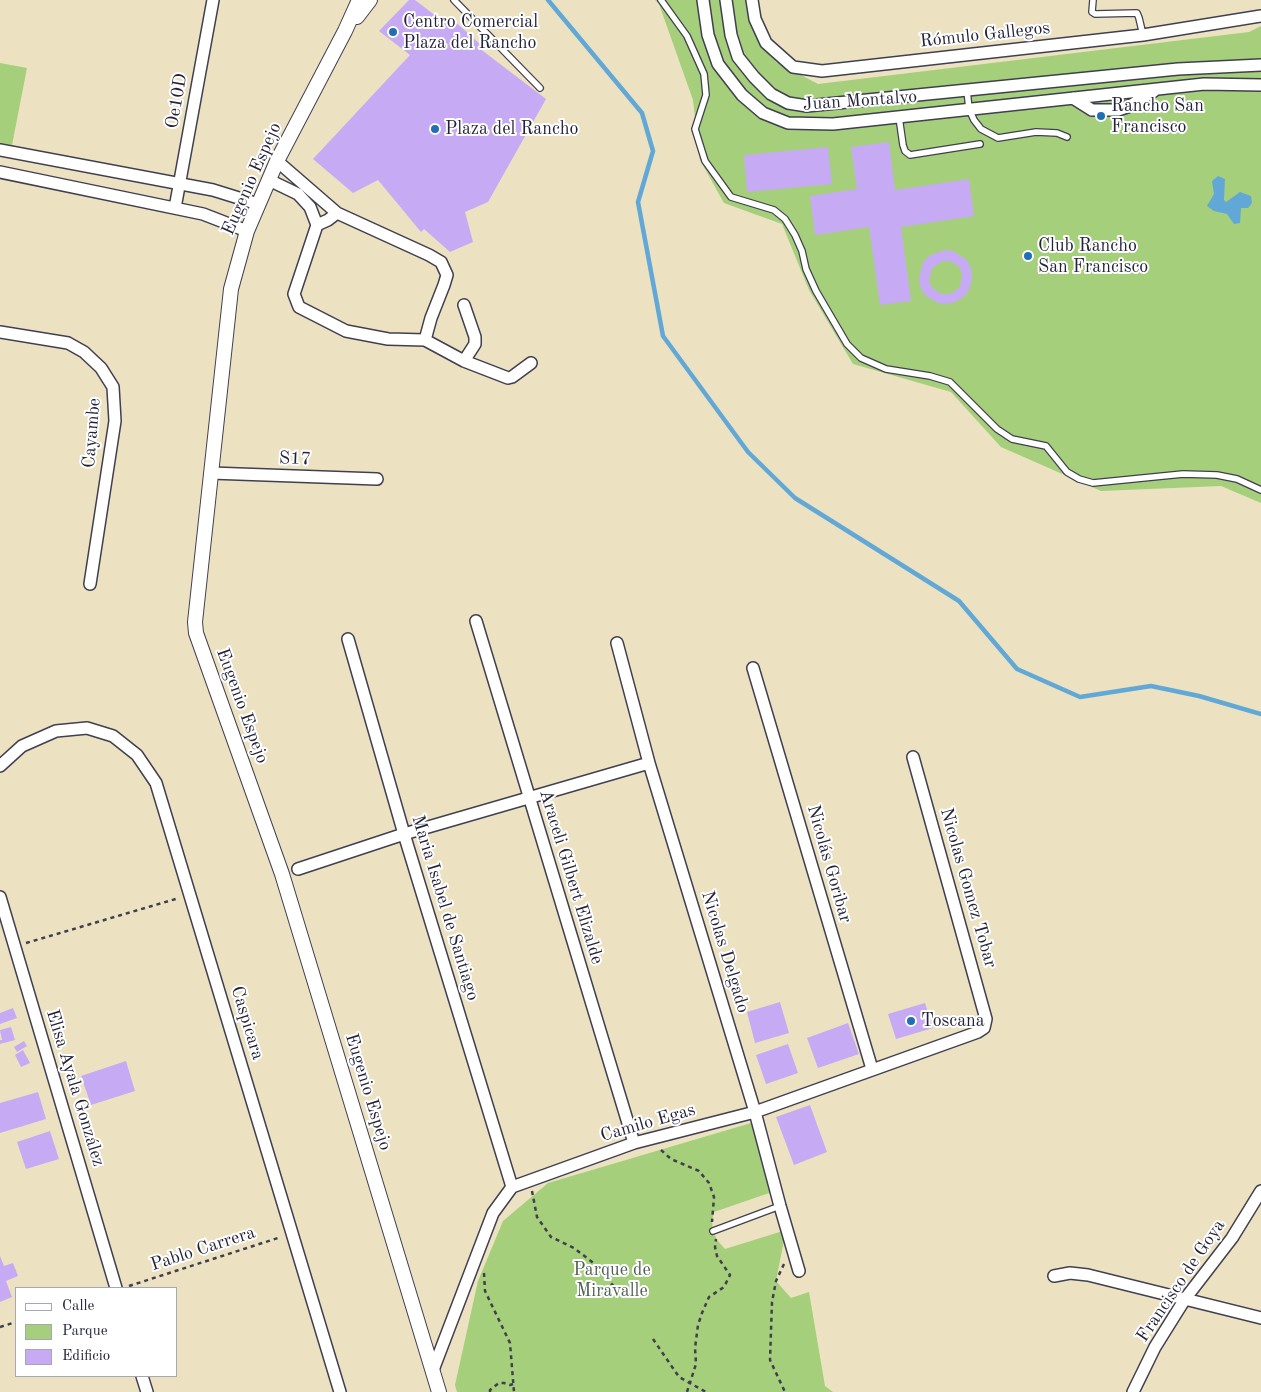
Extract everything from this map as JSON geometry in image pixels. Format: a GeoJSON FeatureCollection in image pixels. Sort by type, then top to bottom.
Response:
{"type":"FeatureCollection","features":[{"type":"Feature","properties":{"kind":"street","name":"Oe10D"},"geometry":{"type":"LineString","coordinates":[[175,208],[213,0]]}},
{"type":"Feature","properties":{"kind":"street","name":"Eugenio Espejo"},"geometry":{"type":"LineString","coordinates":[[359,0],[345,32],[268,180],[247,231],[231,289],[195,622],[196,633],[282,874],[439,1392]]}},
{"type":"Feature","properties":{"kind":"street","name":"Eugenio Espejo"},"geometry":{"type":"LineString","coordinates":[[345,32],[370,0]]}},
{"type":"Feature","properties":{"kind":"street","name":"Juan Montalvo"},"geometry":{"type":"LineString","coordinates":[[703,0],[708,35],[718,64],[742,96],[763,113],[788,123],[833,124],[1179,86],[1204,84],[1261,85]]}},
{"type":"Feature","properties":{"kind":"street","name":"Juan Montalvo"},"geometry":{"type":"LineString","coordinates":[[726,0],[730,35],[738,57],[771,94],[788,103],[807,106],[1178,69],[1261,65]]}},
{"type":"Feature","properties":{"kind":"street","name":"Rómulo Gallegos"},"geometry":{"type":"LineString","coordinates":[[752,0],[755,19],[766,43],[793,67],[822,71],[1142,35],[1261,16]]}},
{"type":"Feature","properties":{"kind":"street"},"geometry":{"type":"LineString","coordinates":[[718,64],[738,57]]}},
{"type":"Feature","properties":{"kind":"street"},"geometry":{"type":"LineString","coordinates":[[1178,69],[1179,86]]}},
{"type":"Feature","properties":{"kind":"street"},"geometry":{"type":"LineString","coordinates":[[1073,98],[1092,110],[1118,110],[1130,106],[1159,88]]}},
{"type":"Feature","properties":{"kind":"street"},"geometry":{"type":"LineString","coordinates":[[0,150],[213,190],[258,204]]}},
{"type":"Feature","properties":{"kind":"street"},"geometry":{"type":"LineString","coordinates":[[278,161],[337,213],[441,262],[447,275],[425,340]]}},
{"type":"Feature","properties":{"kind":"street"},"geometry":{"type":"LineString","coordinates":[[85,190],[90,167]]}},
{"type":"Feature","properties":{"kind":"street"},"geometry":{"type":"LineString","coordinates":[[0,172],[203,214],[247,231]]}},
{"type":"Feature","properties":{"kind":"street"},"geometry":{"type":"LineString","coordinates":[[268,180],[298,194],[310,207],[318,225],[294,294],[299,307],[346,330],[388,339],[425,340],[464,360],[508,378],[531,363]]}},
{"type":"Feature","properties":{"kind":"street"},"geometry":{"type":"LineString","coordinates":[[318,225],[337,213]]}},
{"type":"Feature","properties":{"kind":"street"},"geometry":{"type":"LineString","coordinates":[[464,305],[476,337],[475,344],[464,360]]}},
{"type":"Feature","properties":{"kind":"street","name":"Cayambe"},"geometry":{"type":"LineString","coordinates":[[0,332],[68,342],[84,352],[101,368],[113,387],[115,421],[90,584]]}},
{"type":"Feature","properties":{"kind":"street","name":"S17"},"geometry":{"type":"LineString","coordinates":[[211,473],[378,479]]}},
{"type":"Feature","properties":{"kind":"street","name":"Araceli Gilbert Elizalde"},"geometry":{"type":"LineString","coordinates":[[476,621],[634,1143]]}},
{"type":"Feature","properties":{"kind":"street","name":"Maria Isabel de Santiago"},"geometry":{"type":"LineString","coordinates":[[348,640],[404,834],[512,1187]]}},
{"type":"Feature","properties":{"kind":"street","name":"Nicolas Delgado"},"geometry":{"type":"LineString","coordinates":[[617,643],[650,762],[756,1112],[799,1271]]}},
{"type":"Feature","properties":{"kind":"street","name":"Nicolás Goribar"},"geometry":{"type":"LineString","coordinates":[[753,668],[872,1069]]}},
{"type":"Feature","properties":{"kind":"street","name":"Caspicara"},"geometry":{"type":"LineString","coordinates":[[0,766],[22,746],[56,731],[87,728],[112,736],[137,755],[156,782],[340,1392]]}},
{"type":"Feature","properties":{"kind":"street","name":"Nicolas Gomez Tobar"},"geometry":{"type":"LineString","coordinates":[[913,757],[986,1020],[984,1028]]}},
{"type":"Feature","properties":{"kind":"street"},"geometry":{"type":"LineString","coordinates":[[298,869],[404,834],[650,762]]}},
{"type":"Feature","properties":{"kind":"street","name":"Elisa Ayala González"},"geometry":{"type":"LineString","coordinates":[[0,897],[116,1287]]}},
{"type":"Feature","properties":{"kind":"street","name":"Camilo Egas"},"geometry":{"type":"LineString","coordinates":[[512,1187],[634,1143],[756,1112],[978,1032],[984,1028]]}},
{"type":"Feature","properties":{"kind":"street"},"geometry":{"type":"LineString","coordinates":[[433,1370],[493,1214],[512,1187]]}},
{"type":"Feature","properties":{"kind":"street","name":"Francisco de Goya"},"geometry":{"type":"LineString","coordinates":[[1133,1392],[1155,1348],[1185,1299],[1232,1238],[1261,1191]]}},
{"type":"Feature","properties":{"kind":"street"},"geometry":{"type":"LineString","coordinates":[[1054,1276],[1070,1273],[1088,1275],[1261,1318]]}},
{"type":"Feature","properties":{"kind":"street"},"geometry":{"type":"LineString","coordinates":[[142,1377],[147,1392]]}},
{"type":"Feature","properties":{"kind":"lane"},"geometry":{"type":"LineString","coordinates":[[454,0],[540,88]]}},
{"type":"Feature","properties":{"kind":"lane"},"geometry":{"type":"LineString","coordinates":[[661,0],[687,36],[704,74],[706,95],[695,129],[705,160],[731,197],[774,210],[785,219],[802,251],[806,269],[816,291],[847,344],[861,358],[886,369],[930,376],[950,382],[997,429],[1012,439],[1046,446],[1067,472],[1078,479],[1094,482],[1183,474],[1216,474],[1237,479],[1261,490]]}},
{"type":"Feature","properties":{"kind":"lane"},"geometry":{"type":"LineString","coordinates":[[1093,0],[1092,12],[1095,14],[1137,14],[1142,35]]}},
{"type":"Feature","properties":{"kind":"lane"},"geometry":{"type":"LineString","coordinates":[[967,90],[969,109],[974,120],[981,129],[998,138],[1036,132],[1057,133],[1067,137]]}},
{"type":"Feature","properties":{"kind":"lane"},"geometry":{"type":"LineString","coordinates":[[900,117],[903,145],[905,151],[910,155],[980,144]]}},
{"type":"Feature","properties":{"kind":"lane"},"geometry":{"type":"LineString","coordinates":[[713,1231],[780,1206]]}},
{"type":"Feature","properties":{"kind":"path"},"geometry":{"type":"LineString","coordinates":[[15,946],[190,894]]}},
{"type":"Feature","properties":{"kind":"path"},"geometry":{"type":"LineString","coordinates":[[661,1150],[671,1159],[699,1171],[709,1183],[714,1197],[712,1221],[713,1231],[717,1240],[715,1247],[717,1256],[730,1275],[724,1286],[709,1297],[702,1314],[698,1325],[695,1348],[696,1364],[687,1392]]}},
{"type":"Feature","properties":{"kind":"path"},"geometry":{"type":"LineString","coordinates":[[530,1180],[536,1217],[551,1237],[574,1248],[596,1265],[615,1288]]}},
{"type":"Feature","properties":{"kind":"path","name":"Pablo Carrera"},"geometry":{"type":"LineString","coordinates":[[126,1287],[292,1234]]}},
{"type":"Feature","properties":{"kind":"path"},"geometry":{"type":"LineString","coordinates":[[785,1392],[770,1360],[772,1302],[776,1281],[793,1247]]}},
{"type":"Feature","properties":{"kind":"path"},"geometry":{"type":"LineString","coordinates":[[475,1260],[484,1268],[485,1291],[510,1343],[514,1392]]}},
{"type":"Feature","properties":{"kind":"path"},"geometry":{"type":"LineString","coordinates":[[0,1327],[15,1322]]}},
{"type":"Feature","properties":{"kind":"path"},"geometry":{"type":"LineString","coordinates":[[653,1339],[680,1377],[706,1392]]}},
{"type":"Feature","properties":{"kind":"path"},"geometry":{"type":"LineString","coordinates":[[490,1392],[499,1383],[504,1382],[510,1386],[513,1384]]}},
{"type":"Feature","properties":{"kind":"green space","name":"Club Rancho San Francisco"},"geometry":{"type":"Polygon","coordinates":[[[655,0],[750,0],[756,29],[776,62],[818,84],[1249,32],[1261,26],[1261,503],[1221,486],[1101,491],[1001,447],[951,392],[853,364],[809,290],[782,224],[724,203],[700,160],[693,100],[659,4],[655,0]]]}},
{"type":"Feature","properties":{"kind":"green space"},"geometry":{"type":"Polygon","coordinates":[[[0,63],[27,68],[12,145],[0,143],[0,63]]]}},
{"type":"Feature","properties":{"kind":"green space","name":"Parque de Miravalle"},"geometry":{"type":"Polygon","coordinates":[[[751,1123],[775,1191],[714,1212],[712,1221],[713,1231],[717,1240],[725,1249],[786,1230],[776,1281],[791,1298],[809,1292],[825,1386],[833,1392],[457,1392],[455,1385],[478,1281],[503,1221],[548,1183],[751,1123]]]}},
{"type":"Feature","properties":{"kind":"water"},"geometry":{"type":"Polygon","coordinates":[[[1218,176],[1225,179],[1224,200],[1226,202],[1240,192],[1251,196],[1252,203],[1248,208],[1241,208],[1240,223],[1234,224],[1227,214],[1214,211],[1207,206],[1214,194],[1212,181],[1218,176]]]}},
{"type":"Feature","properties":{"kind":"building","name":"Plaza del Rancho"},"geometry":{"type":"Polygon","coordinates":[[[409,0],[415,0],[445,23],[450,17],[481,45],[479,48],[546,99],[488,202],[465,212],[473,242],[450,252],[424,229],[421,232],[378,180],[353,193],[313,159],[410,55],[379,31],[409,0]]]}},
{"type":"Feature","properties":{"kind":"building"},"geometry":{"type":"Polygon","coordinates":[[[889,142],[895,190],[969,179],[974,216],[901,227],[911,301],[880,305],[869,227],[815,235],[810,196],[857,189],[851,147],[889,142]]]}},
{"type":"Feature","properties":{"kind":"building"},"geometry":{"type":"Polygon","coordinates":[[[828,147],[832,184],[747,192],[744,155],[828,147]]]}},
{"type":"Feature","properties":{"kind":"building"},"geometry":{"type":"Polygon","coordinates":[[[944,250],[953,251],[967,260],[971,268],[971,284],[968,292],[962,298],[946,304],[938,303],[924,294],[919,278],[923,262],[929,256],[944,250]],[[943,261],[932,268],[929,281],[936,291],[942,294],[949,294],[960,287],[962,274],[960,268],[949,261],[943,261]]]}},
{"type":"Feature","properties":{"kind":"building"},"geometry":{"type":"Polygon","coordinates":[[[780,1002],[789,1033],[755,1043],[747,1012],[780,1002]]]}},
{"type":"Feature","properties":{"kind":"building","name":"Toscana"},"geometry":{"type":"Polygon","coordinates":[[[925,1003],[933,1028],[896,1039],[888,1014],[925,1003]]]}},
{"type":"Feature","properties":{"kind":"building"},"geometry":{"type":"Polygon","coordinates":[[[13,1008],[17,1018],[0,1024],[0,1013],[13,1008]]]}},
{"type":"Feature","properties":{"kind":"building"},"geometry":{"type":"Polygon","coordinates":[[[848,1023],[859,1054],[818,1068],[807,1038],[848,1023]]]}},
{"type":"Feature","properties":{"kind":"building"},"geometry":{"type":"Polygon","coordinates":[[[11,1027],[15,1040],[0,1044],[0,1040],[2,1040],[0,1030],[11,1027]]]}},
{"type":"Feature","properties":{"kind":"building"},"geometry":{"type":"Polygon","coordinates":[[[24,1041],[27,1046],[17,1052],[14,1047],[24,1041]]]}},
{"type":"Feature","properties":{"kind":"building"},"geometry":{"type":"Polygon","coordinates":[[[788,1044],[798,1073],[766,1084],[756,1055],[788,1044]]]}},
{"type":"Feature","properties":{"kind":"building"},"geometry":{"type":"Polygon","coordinates":[[[23,1050],[30,1063],[21,1067],[15,1055],[23,1050]]]}},
{"type":"Feature","properties":{"kind":"building"},"geometry":{"type":"Polygon","coordinates":[[[126,1061],[135,1091],[91,1105],[81,1076],[126,1061]]]}},
{"type":"Feature","properties":{"kind":"building"},"geometry":{"type":"Polygon","coordinates":[[[38,1092],[46,1119],[0,1133],[0,1103],[38,1092]]]}},
{"type":"Feature","properties":{"kind":"building"},"geometry":{"type":"Polygon","coordinates":[[[810,1105],[827,1152],[794,1165],[776,1117],[810,1105]]]}},
{"type":"Feature","properties":{"kind":"building"},"geometry":{"type":"Polygon","coordinates":[[[50,1131],[59,1159],[26,1169],[17,1142],[50,1131]]]}},
{"type":"Feature","properties":{"kind":"building"},"geometry":{"type":"Polygon","coordinates":[[[0,1256],[4,1266],[13,1263],[18,1276],[6,1281],[12,1297],[0,1302],[0,1256]]]}},
{"type":"Feature","properties":{"kind":"waterway"},"geometry":{"type":"LineString","coordinates":[[548,0],[642,113],[653,151],[638,202],[663,336],[748,452],[795,498],[959,601],[1017,669],[1080,697],[1151,686],[1199,696],[1261,714]]}},
{"type":"Feature","properties":{"kind":"place","name":"Centro Comercial Plaza del Rancho"},"geometry":{"type":"Point","coordinates":[393,32]}},
{"type":"Feature","properties":{"kind":"place","name":"Rancho San Francisco"},"geometry":{"type":"Point","coordinates":[1101,116]}},
{"type":"Feature","properties":{"kind":"place","name":"Plaza del Rancho"},"geometry":{"type":"Point","coordinates":[435,129]}},
{"type":"Feature","properties":{"kind":"place","name":"Club Rancho San Francisco"},"geometry":{"type":"Point","coordinates":[1028,256]}},
{"type":"Feature","properties":{"kind":"place","name":"Toscana"},"geometry":{"type":"Point","coordinates":[911,1021]}}]}
